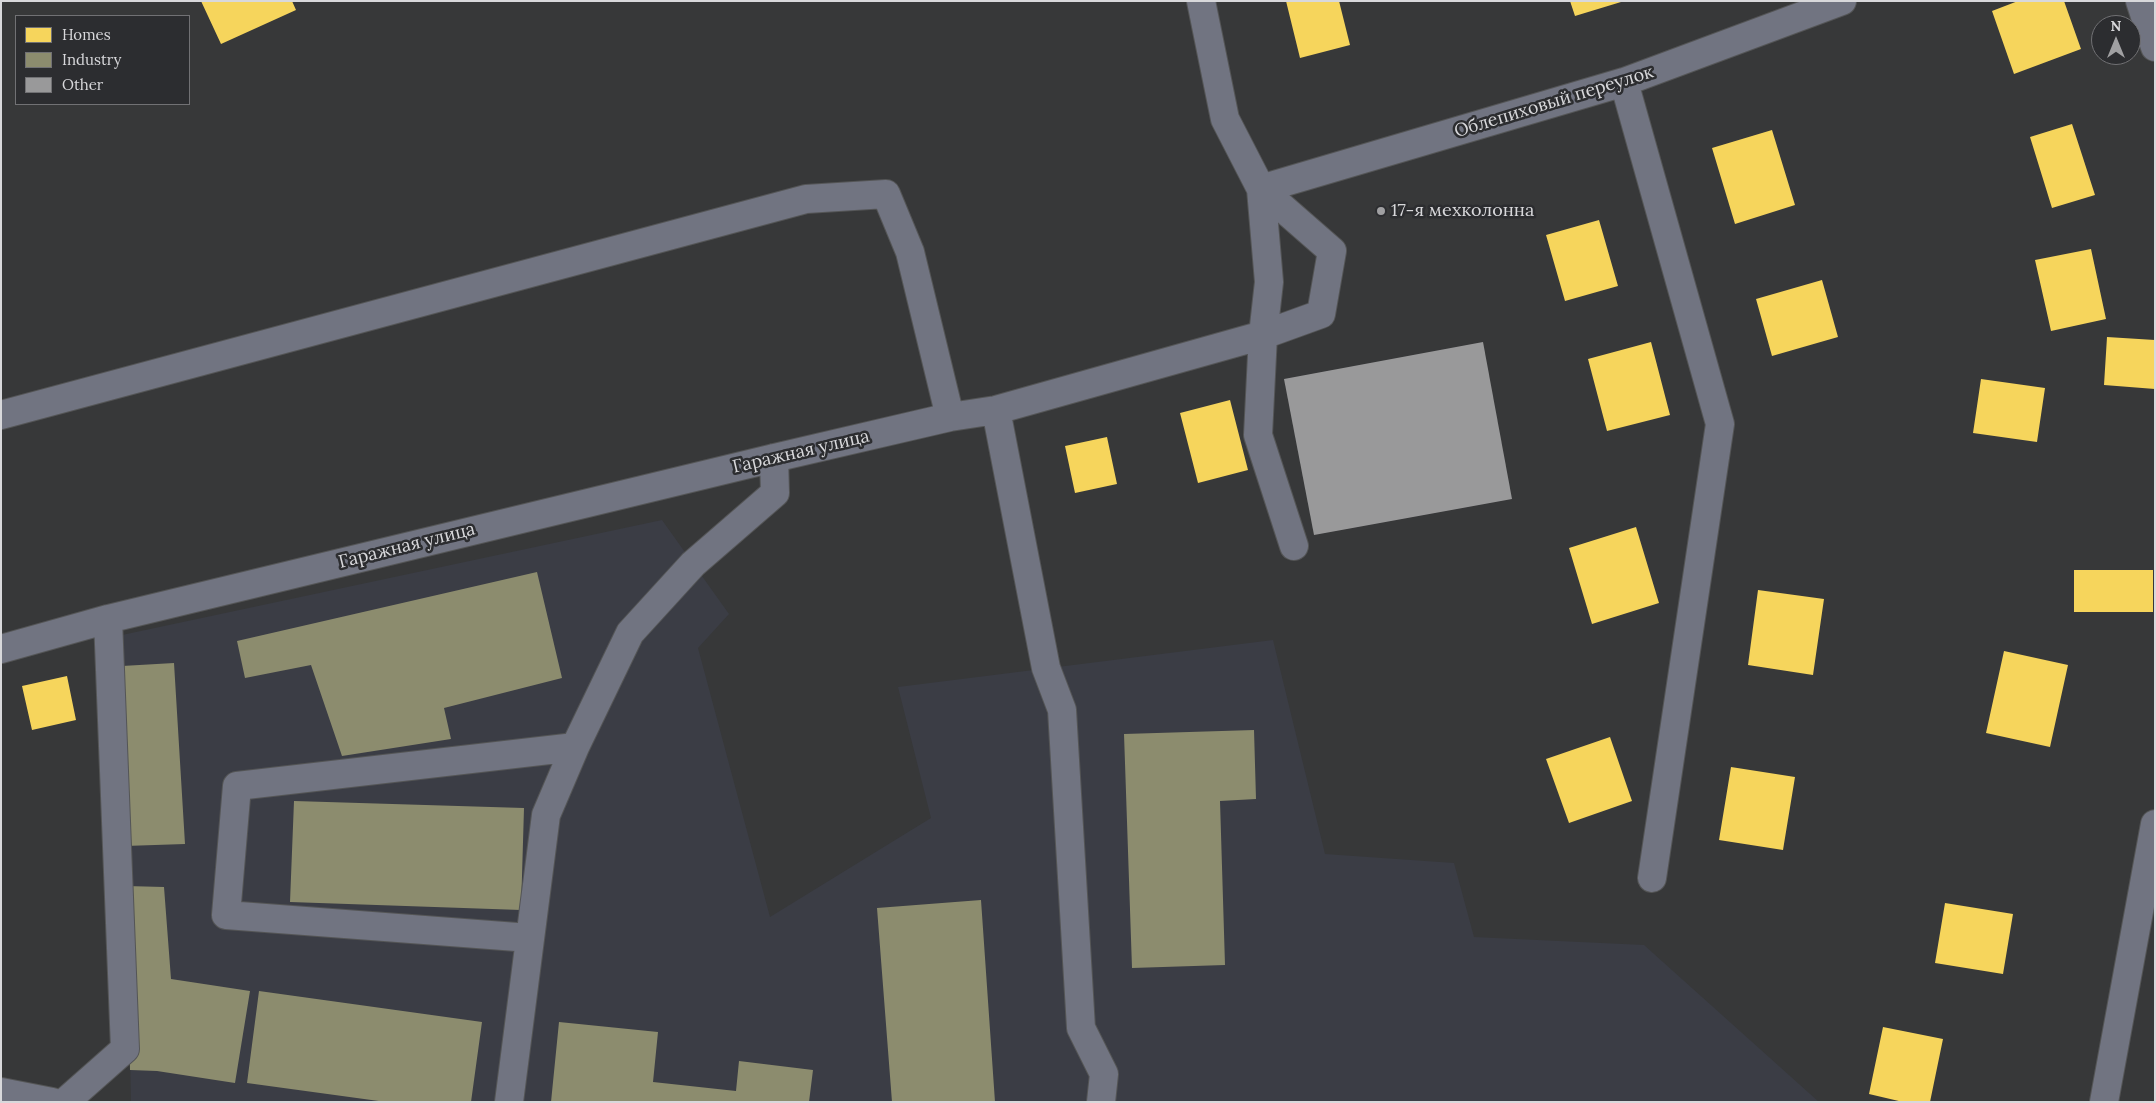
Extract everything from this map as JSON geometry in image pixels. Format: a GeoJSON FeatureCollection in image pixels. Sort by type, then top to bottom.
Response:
{"type":"FeatureCollection","features":[{"type":"Feature","properties":{"kind":"street"},"geometry":{"type":"LineString","coordinates":[[1201,1],[1225,118],[1261,189],[1270,282],[1263,336],[1258,435],[1294,546]]}},
{"type":"Feature","properties":{"kind":"street","name":"Облепиховый переулок"},"geometry":{"type":"LineString","coordinates":[[1261,189],[1624,82],[1842,1]]}},
{"type":"Feature","properties":{"kind":"street"},"geometry":{"type":"LineString","coordinates":[[2140,1],[2155,47]]}},
{"type":"Feature","properties":{"kind":"street"},"geometry":{"type":"LineString","coordinates":[[1624,82],[1720,424],[1652,878]]}},
{"type":"Feature","properties":{"kind":"street","name":"Гаражная улица"},"geometry":{"type":"LineString","coordinates":[[1,649],[108,618],[774,458],[950,417],[996,410],[1263,336],[1321,314],[1332,251],[1261,189]]}},
{"type":"Feature","properties":{"kind":"street"},"geometry":{"type":"LineString","coordinates":[[1,414],[806,199],[886,194],[910,252],[950,417]]}},
{"type":"Feature","properties":{"kind":"street"},"geometry":{"type":"LineString","coordinates":[[996,410],[1046,668],[1062,710],[1080,1028],[1104,1074],[1101,1102]]}},
{"type":"Feature","properties":{"kind":"street"},"geometry":{"type":"LineString","coordinates":[[509,1102],[546,815],[575,747],[630,633],[693,564],[775,493],[774,458]]}},
{"type":"Feature","properties":{"kind":"street"},"geometry":{"type":"LineString","coordinates":[[65,1102],[125,1049],[108,618]]}},
{"type":"Feature","properties":{"kind":"street"},"geometry":{"type":"LineString","coordinates":[[530,938],[226,915],[237,786],[575,747]]}},
{"type":"Feature","properties":{"kind":"street"},"geometry":{"type":"LineString","coordinates":[[2104,1102],[2155,824]]}},
{"type":"Feature","properties":{"kind":"street"},"geometry":{"type":"LineString","coordinates":[[1,1092],[52,1102]]}},
{"type":"Feature","properties":{"kind":"shaded area"},"geometry":{"type":"Polygon","coordinates":[[[662,520],[729,614],[698,648],[770,917],[931,818],[898,687],[1273,640],[1325,854],[1454,863],[1474,937],[1644,945],[1819,1102],[131,1102],[122,635],[662,520]]]}},
{"type":"Feature","properties":{"kind":"building: Homes"},"geometry":{"type":"Polygon","coordinates":[[[201,1],[292,1],[296,10],[221,44],[201,1]]]}},
{"type":"Feature","properties":{"kind":"building: Homes"},"geometry":{"type":"Polygon","coordinates":[[[1286,1],[1339,1],[1350,45],[1300,58],[1286,1]]]}},
{"type":"Feature","properties":{"kind":"building: Homes"},"geometry":{"type":"Polygon","coordinates":[[[1570,1],[1621,1],[1621,2],[1575,16],[1570,1]]]}},
{"type":"Feature","properties":{"kind":"building: Homes"},"geometry":{"type":"Polygon","coordinates":[[[2018,1],[2064,1],[2081,49],[2014,74],[1992,11],[2018,1]]]}},
{"type":"Feature","properties":{"kind":"building: Homes"},"geometry":{"type":"Polygon","coordinates":[[[2072,124],[2095,195],[2052,208],[2030,137],[2072,124]]]}},
{"type":"Feature","properties":{"kind":"building: Homes"},"geometry":{"type":"Polygon","coordinates":[[[1772,130],[1795,205],[1735,224],[1712,148],[1772,130]]]}},
{"type":"Feature","properties":{"kind":"building: Homes"},"geometry":{"type":"Polygon","coordinates":[[[1599,220],[1618,286],[1565,301],[1546,235],[1599,220]]]}},
{"type":"Feature","properties":{"kind":"building: Homes"},"geometry":{"type":"Polygon","coordinates":[[[2091,249],[2106,319],[2051,331],[2035,260],[2091,249]]]}},
{"type":"Feature","properties":{"kind":"building: Homes"},"geometry":{"type":"Polygon","coordinates":[[[1822,280],[1838,337],[1772,356],[1756,299],[1822,280]]]}},
{"type":"Feature","properties":{"kind":"building: Homes"},"geometry":{"type":"Polygon","coordinates":[[[2107,337],[2155,340],[2155,389],[2104,385],[2107,337]]]}},
{"type":"Feature","properties":{"kind":"building: Homes"},"geometry":{"type":"Polygon","coordinates":[[[1651,342],[1670,415],[1607,431],[1588,359],[1651,342]]]}},
{"type":"Feature","properties":{"kind":"building: Homes"},"geometry":{"type":"Polygon","coordinates":[[[1981,379],[2045,388],[2037,442],[1973,433],[1981,379]]]}},
{"type":"Feature","properties":{"kind":"building: Homes"},"geometry":{"type":"Polygon","coordinates":[[[1230,400],[1248,470],[1198,483],[1180,413],[1230,400]]]}},
{"type":"Feature","properties":{"kind":"building: Homes"},"geometry":{"type":"Polygon","coordinates":[[[1107,437],[1117,484],[1075,493],[1065,446],[1107,437]]]}},
{"type":"Feature","properties":{"kind":"building: Homes"},"geometry":{"type":"Polygon","coordinates":[[[1636,527],[1659,603],[1592,624],[1569,548],[1636,527]]]}},
{"type":"Feature","properties":{"kind":"building: Homes"},"geometry":{"type":"Polygon","coordinates":[[[2074,570],[2153,570],[2153,612],[2074,612],[2074,570]]]}},
{"type":"Feature","properties":{"kind":"building: Homes"},"geometry":{"type":"Polygon","coordinates":[[[1758,590],[1824,599],[1813,675],[1748,665],[1758,590]]]}},
{"type":"Feature","properties":{"kind":"building: Homes"},"geometry":{"type":"Polygon","coordinates":[[[2004,651],[2068,665],[2050,747],[1986,733],[2004,651]]]}},
{"type":"Feature","properties":{"kind":"building: Homes"},"geometry":{"type":"Polygon","coordinates":[[[67,676],[76,720],[32,730],[22,686],[67,676]]]}},
{"type":"Feature","properties":{"kind":"building: Homes"},"geometry":{"type":"Polygon","coordinates":[[[1610,737],[1632,801],[1569,823],[1546,759],[1610,737]]]}},
{"type":"Feature","properties":{"kind":"building: Homes"},"geometry":{"type":"Polygon","coordinates":[[[1731,767],[1795,777],[1783,850],[1719,840],[1731,767]]]}},
{"type":"Feature","properties":{"kind":"building: Homes"},"geometry":{"type":"Polygon","coordinates":[[[1945,903],[2013,914],[2003,974],[1935,963],[1945,903]]]}},
{"type":"Feature","properties":{"kind":"building: Homes"},"geometry":{"type":"Polygon","coordinates":[[[1883,1027],[1943,1039],[1930,1102],[1903,1102],[1869,1094],[1883,1027]]]}},
{"type":"Feature","properties":{"kind":"building: Industry"},"geometry":{"type":"Polygon","coordinates":[[[537,572],[562,678],[444,708],[451,739],[342,756],[311,665],[245,678],[237,641],[537,572]]]}},
{"type":"Feature","properties":{"kind":"building: Industry"},"geometry":{"type":"Polygon","coordinates":[[[174,663],[185,844],[125,846],[122,666],[174,663]]]}},
{"type":"Feature","properties":{"kind":"building: Industry"},"geometry":{"type":"Polygon","coordinates":[[[1254,730],[1256,799],[1220,801],[1225,965],[1132,968],[1124,734],[1254,730]]]}},
{"type":"Feature","properties":{"kind":"building: Industry"},"geometry":{"type":"Polygon","coordinates":[[[294,801],[524,808],[521,910],[290,902],[294,801]]]}},
{"type":"Feature","properties":{"kind":"building: Industry"},"geometry":{"type":"Polygon","coordinates":[[[126,886],[164,887],[171,979],[250,991],[235,1083],[157,1071],[130,1070],[126,886]]]}},
{"type":"Feature","properties":{"kind":"building: Industry"},"geometry":{"type":"Polygon","coordinates":[[[981,900],[995,1102],[892,1102],[877,908],[981,900]]]}},
{"type":"Feature","properties":{"kind":"building: Industry"},"geometry":{"type":"Polygon","coordinates":[[[259,991],[482,1022],[471,1102],[386,1102],[247,1083],[259,991]]]}},
{"type":"Feature","properties":{"kind":"building: Industry"},"geometry":{"type":"Polygon","coordinates":[[[559,1022],[658,1032],[653,1082],[736,1091],[739,1061],[813,1070],[809,1102],[551,1102],[559,1022]]]}},
{"type":"Feature","properties":{"kind":"building: Other"},"geometry":{"type":"Polygon","coordinates":[[[1483,342],[1512,499],[1314,535],[1284,379],[1483,342]]]}},
{"type":"Feature","properties":{"kind":"place","name":"17-я мехколонна"},"geometry":{"type":"Point","coordinates":[1381,211]}}]}
